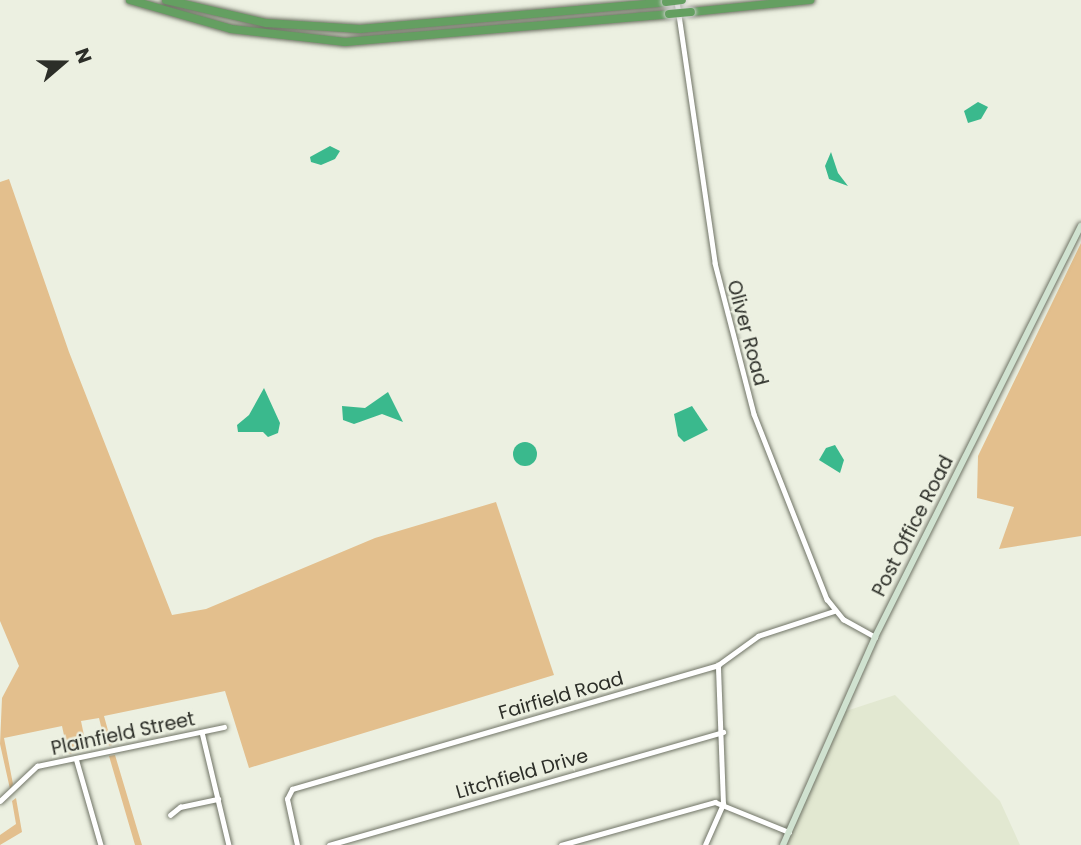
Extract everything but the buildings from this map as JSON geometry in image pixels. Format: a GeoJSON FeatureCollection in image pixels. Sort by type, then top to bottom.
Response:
{"type":"FeatureCollection","features":[{"type":"Feature","properties":{"kind":"highway"},"geometry":{"type":"LineString","coordinates":[[131,0],[244,32],[345,41],[810,0]]}},
{"type":"Feature","properties":{"kind":"highway"},"geometry":{"type":"LineString","coordinates":[[166,0],[248,20],[342,29],[682,0]]}},
{"type":"Feature","properties":{"kind":"street","name":"Oliver Road"},"geometry":{"type":"LineString","coordinates":[[677,0],[715,263],[739,363],[763,442],[834,611]]}},
{"type":"Feature","properties":{"kind":"street","name":"Post Office Road"},"geometry":{"type":"LineString","coordinates":[[783,845],[875,637],[1081,226]]}},
{"type":"Feature","properties":{"kind":"street"},"geometry":{"type":"LineString","coordinates":[[834,611],[875,637]]}},
{"type":"Feature","properties":{"kind":"street","name":"Fairfield Road"},"geometry":{"type":"LineString","coordinates":[[297,845],[288,792],[718,665],[758,636],[834,611]]}},
{"type":"Feature","properties":{"kind":"street"},"geometry":{"type":"LineString","coordinates":[[705,845],[723,804],[723,732],[718,665]]}},
{"type":"Feature","properties":{"kind":"street","name":"Plainfield Street"},"geometry":{"type":"LineString","coordinates":[[0,801],[30,769],[224,727]]}},
{"type":"Feature","properties":{"kind":"street"},"geometry":{"type":"LineString","coordinates":[[202,732],[229,845]]}},
{"type":"Feature","properties":{"kind":"street","name":"Litchfield Drive"},"geometry":{"type":"LineString","coordinates":[[329,845],[723,732]]}},
{"type":"Feature","properties":{"kind":"street"},"geometry":{"type":"LineString","coordinates":[[76,758],[101,845]]}},
{"type":"Feature","properties":{"kind":"street"},"geometry":{"type":"LineString","coordinates":[[170,816],[180,807],[218,799]]}},
{"type":"Feature","properties":{"kind":"street"},"geometry":{"type":"LineString","coordinates":[[561,845],[706,803],[723,804],[789,832]]}},
{"type":"Feature","properties":{"kind":"shaded area"},"geometry":{"type":"Polygon","coordinates":[[[978,102],[988,107],[981,119],[968,123],[964,111],[978,102]]]}},
{"type":"Feature","properties":{"kind":"shaded area"},"geometry":{"type":"Polygon","coordinates":[[[330,146],[340,151],[335,159],[321,165],[311,162],[310,157],[330,146]]]}},
{"type":"Feature","properties":{"kind":"shaded area"},"geometry":{"type":"Polygon","coordinates":[[[831,152],[838,173],[848,186],[829,179],[825,166],[831,152]]]}},
{"type":"Feature","properties":{"kind":"shaded area"},"geometry":{"type":"Polygon","coordinates":[[[9,179],[69,352],[172,615],[206,609],[375,538],[496,502],[554,675],[249,768],[225,691],[104,716],[112,745],[106,746],[99,718],[81,721],[87,750],[68,754],[62,726],[4,738],[13,784],[10,789],[0,744],[2,698],[19,666],[0,621],[0,182],[9,179]]]}},
{"type":"Feature","properties":{"kind":"shaded area"},"geometry":{"type":"Polygon","coordinates":[[[1081,243],[1081,536],[999,549],[1014,507],[977,498],[978,456],[1081,243]]]}},
{"type":"Feature","properties":{"kind":"shaded area"},"geometry":{"type":"Polygon","coordinates":[[[264,388],[280,423],[278,433],[268,437],[263,432],[238,432],[237,425],[249,415],[264,388]]]}},
{"type":"Feature","properties":{"kind":"shaded area"},"geometry":{"type":"Polygon","coordinates":[[[388,392],[403,422],[382,414],[354,424],[343,420],[342,406],[365,408],[388,392]]]}},
{"type":"Feature","properties":{"kind":"shaded area"},"geometry":{"type":"Polygon","coordinates":[[[692,406],[708,430],[684,442],[678,436],[674,414],[692,406]]]}},
{"type":"Feature","properties":{"kind":"shaded area"},"geometry":{"type":"Polygon","coordinates":[[[525,442],[533,446],[537,454],[533,462],[525,466],[517,462],[513,454],[517,446],[525,442]]]}},
{"type":"Feature","properties":{"kind":"shaded area"},"geometry":{"type":"Polygon","coordinates":[[[835,445],[844,460],[840,473],[819,460],[826,448],[835,445]]]}},
{"type":"Feature","properties":{"kind":"shaded area"},"geometry":{"type":"Polygon","coordinates":[[[895,695],[1000,801],[1020,845],[782,845],[843,712],[895,695]]]}},
{"type":"Feature","properties":{"kind":"shaded area"},"geometry":{"type":"Polygon","coordinates":[[[115,755],[142,845],[135,845],[109,756],[115,755]]]}},
{"type":"Feature","properties":{"kind":"shaded area"},"geometry":{"type":"Polygon","coordinates":[[[16,798],[22,832],[0,845],[0,835],[16,824],[12,801],[16,798]]]}}]}
